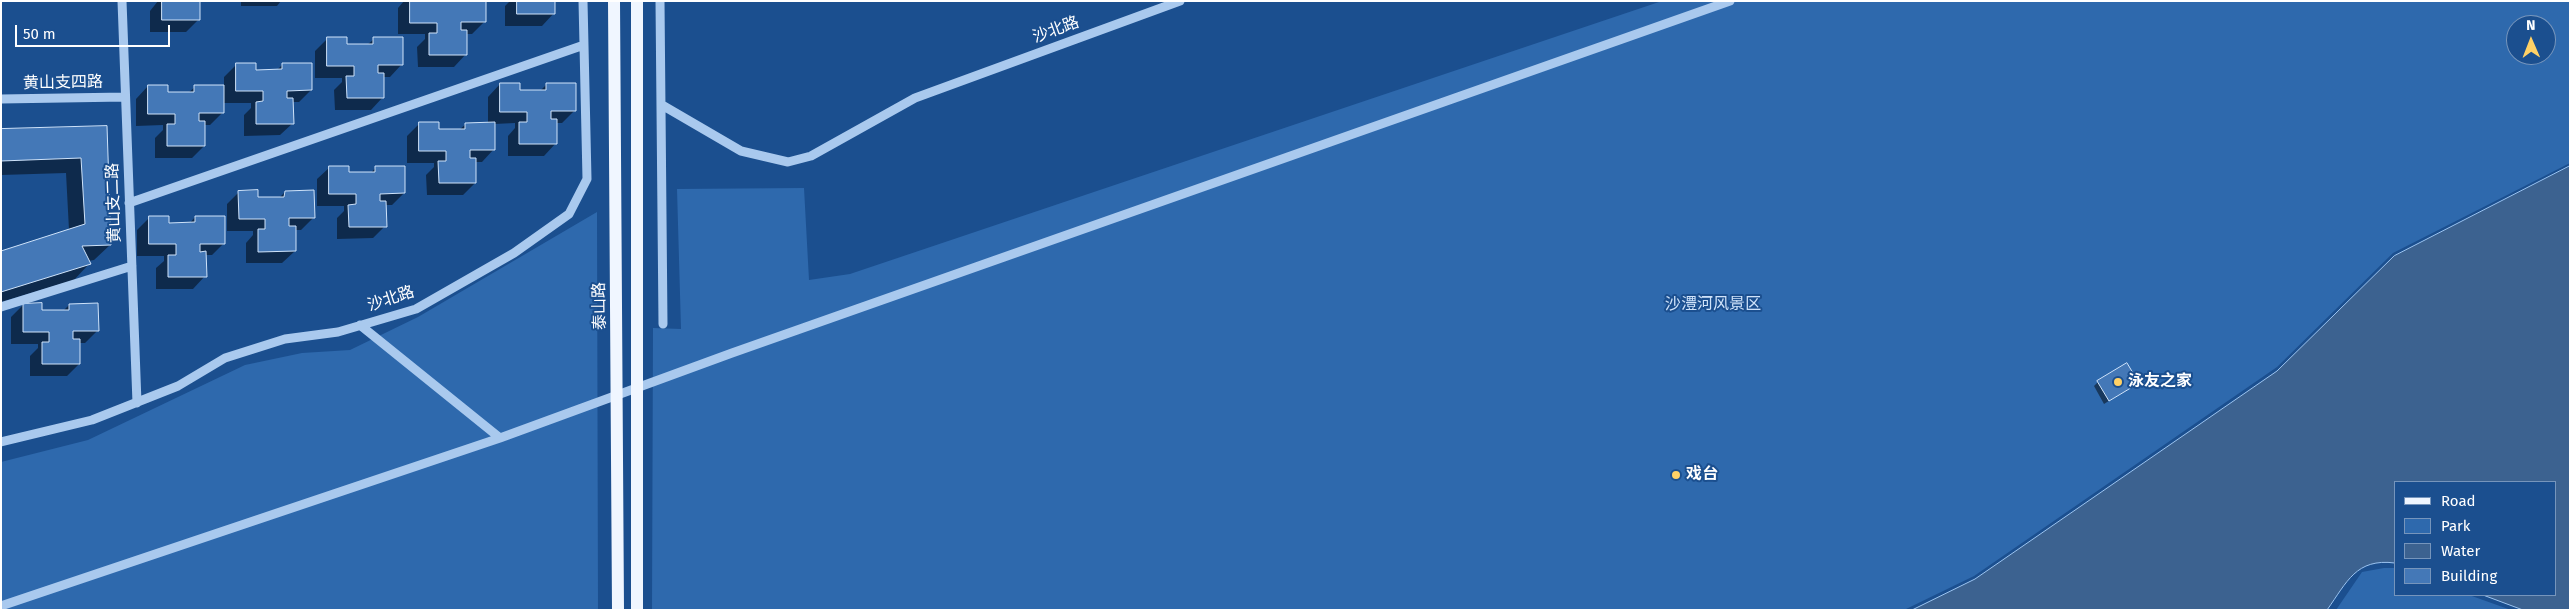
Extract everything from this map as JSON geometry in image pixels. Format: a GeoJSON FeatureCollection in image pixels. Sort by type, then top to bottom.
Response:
{"type":"FeatureCollection","features":[{"type":"Feature","properties":{"kind":"main road","name":"泰山路"},"geometry":{"type":"LineString","coordinates":[[614,1],[618,610]]}},
{"type":"Feature","properties":{"kind":"main road"},"geometry":{"type":"LineString","coordinates":[[637,1],[637,610]]}},
{"type":"Feature","properties":{"kind":"street","name":"黄山支二路"},"geometry":{"type":"LineString","coordinates":[[122,1],[137,403]]}},
{"type":"Feature","properties":{"kind":"street","name":"沙北路"},"geometry":{"type":"LineString","coordinates":[[1,442],[92,420],[178,386],[225,358],[285,339],[338,332],[416,309],[514,252],[569,214],[587,179],[583,1]]}},
{"type":"Feature","properties":{"kind":"street"},"geometry":{"type":"LineString","coordinates":[[660,1],[663,324]]}},
{"type":"Feature","properties":{"kind":"street","name":"沙北路"},"geometry":{"type":"LineString","coordinates":[[662,105],[741,151],[788,162],[811,156],[915,98],[1180,1]]}},
{"type":"Feature","properties":{"kind":"street"},"geometry":{"type":"LineString","coordinates":[[1,606],[500,438],[1730,1]]}},
{"type":"Feature","properties":{"kind":"street"},"geometry":{"type":"LineString","coordinates":[[129,203],[584,45]]}},
{"type":"Feature","properties":{"kind":"street","name":"黄山支四路"},"geometry":{"type":"LineString","coordinates":[[1,99],[125,97]]}},
{"type":"Feature","properties":{"kind":"street"},"geometry":{"type":"LineString","coordinates":[[1,307],[132,266]]}},
{"type":"Feature","properties":{"kind":"street"},"geometry":{"type":"LineString","coordinates":[[360,325],[500,438]]}},
{"type":"Feature","properties":{"kind":"green space","name":"沙澧河风景区"},"geometry":{"type":"Polygon","coordinates":[[[1662,1],[2570,1],[2570,163],[2393,253],[2277,367],[1974,576],[1904,610],[652,610],[653,328],[681,329],[677,189],[804,188],[809,280],[850,274],[1662,1]]]}},
{"type":"Feature","properties":{"kind":"green space"},"geometry":{"type":"Polygon","coordinates":[[[597,212],[598,610],[1,610],[1,462],[88,440],[245,365],[302,353],[350,350],[418,317],[597,212]]]}},
{"type":"Feature","properties":{"kind":"green space"},"geometry":{"type":"Polygon","coordinates":[[[2394,568],[2394,596],[2472,596],[2511,610],[2336,610],[2362,572],[2394,568]]]}},
{"type":"Feature","properties":{"kind":"water"},"geometry":{"type":"Polygon","coordinates":[[[2570,166],[2570,610],[2523,610],[2486,596],[2556,596],[2556,481],[2394,481],[2394,563],[2382,562],[2362,568],[2347,582],[2327,610],[1912,610],[1975,579],[2277,371],[2394,256],[2570,166]]]}},
{"type":"Feature","properties":{"kind":"building"},"geometry":{"type":"Polygon","coordinates":[[[162,1],[200,1],[200,20],[162,20],[162,1]]]}},
{"type":"Feature","properties":{"kind":"building"},"geometry":{"type":"Polygon","coordinates":[[[410,1],[486,1],[486,22],[461,22],[461,30],[467,30],[467,55],[429,55],[429,33],[437,33],[437,23],[410,23],[410,1]]]}},
{"type":"Feature","properties":{"kind":"building"},"geometry":{"type":"Polygon","coordinates":[[[517,1],[555,1],[555,14],[517,14],[517,1]]]}},
{"type":"Feature","properties":{"kind":"building"},"geometry":{"type":"Polygon","coordinates":[[[327,37],[347,37],[347,44],[373,44],[373,37],[403,37],[403,65],[378,65],[378,73],[384,73],[384,98],[347,98],[346,76],[354,76],[354,66],[327,66],[327,37]]]}},
{"type":"Feature","properties":{"kind":"building"},"geometry":{"type":"Polygon","coordinates":[[[236,63],[256,63],[256,70],[282,69],[282,63],[312,63],[312,90],[287,91],[287,98],[293,98],[294,124],[256,124],[256,102],[263,101],[263,91],[236,91],[236,63]]]}},
{"type":"Feature","properties":{"kind":"building"},"geometry":{"type":"Polygon","coordinates":[[[500,83],[520,83],[520,90],[546,90],[546,83],[576,83],[576,111],[551,111],[551,119],[557,119],[557,144],[519,144],[519,122],[527,122],[527,112],[500,112],[500,83]]]}},
{"type":"Feature","properties":{"kind":"building"},"geometry":{"type":"Polygon","coordinates":[[[148,85],[168,85],[168,92],[194,92],[194,85],[224,85],[224,113],[199,113],[199,121],[205,121],[205,146],[167,146],[167,124],[175,124],[175,114],[148,114],[148,85]]]}},
{"type":"Feature","properties":{"kind":"building"},"geometry":{"type":"Polygon","coordinates":[[[419,122],[439,122],[439,129],[465,129],[465,123],[495,122],[495,150],[470,150],[470,158],[476,158],[476,183],[439,183],[438,161],[446,161],[446,151],[419,151],[419,122]]]}},
{"type":"Feature","properties":{"kind":"building"},"geometry":{"type":"Polygon","coordinates":[[[107,126],[111,245],[82,246],[91,264],[1,292],[1,251],[85,224],[81,158],[1,161],[1,129],[107,126]]]}},
{"type":"Feature","properties":{"kind":"building"},"geometry":{"type":"Polygon","coordinates":[[[329,166],[349,166],[349,172],[375,172],[375,166],[405,166],[405,193],[380,194],[380,201],[386,201],[387,227],[349,227],[348,205],[356,204],[356,194],[329,194],[329,166]]]}},
{"type":"Feature","properties":{"kind":"building"},"geometry":{"type":"Polygon","coordinates":[[[258,190],[258,197],[284,197],[285,191],[314,190],[315,218],[289,218],[289,226],[296,226],[296,251],[258,252],[258,229],[265,229],[265,219],[239,219],[238,191],[258,190]]]}},
{"type":"Feature","properties":{"kind":"building"},"geometry":{"type":"Polygon","coordinates":[[[149,216],[169,216],[169,223],[195,222],[195,216],[225,216],[225,244],[200,244],[200,252],[206,251],[207,277],[168,277],[168,255],[176,255],[176,244],[149,244],[149,216]]]}},
{"type":"Feature","properties":{"kind":"building"},"geometry":{"type":"Polygon","coordinates":[[[42,303],[42,310],[69,310],[69,304],[98,303],[99,331],[73,331],[73,339],[80,339],[80,364],[42,364],[42,342],[49,342],[49,332],[23,332],[23,304],[42,303]]]}},
{"type":"Feature","properties":{"kind":"building","name":"泳友之家"},"geometry":{"type":"Polygon","coordinates":[[[2127,363],[2139,383],[2109,401],[2097,381],[2127,363]]]}},
{"type":"Feature","properties":{"kind":"place","name":"泳友之家"},"geometry":{"type":"Point","coordinates":[2118,382]}},
{"type":"Feature","properties":{"kind":"place","name":"戏台"},"geometry":{"type":"Point","coordinates":[1676,475]}}]}
